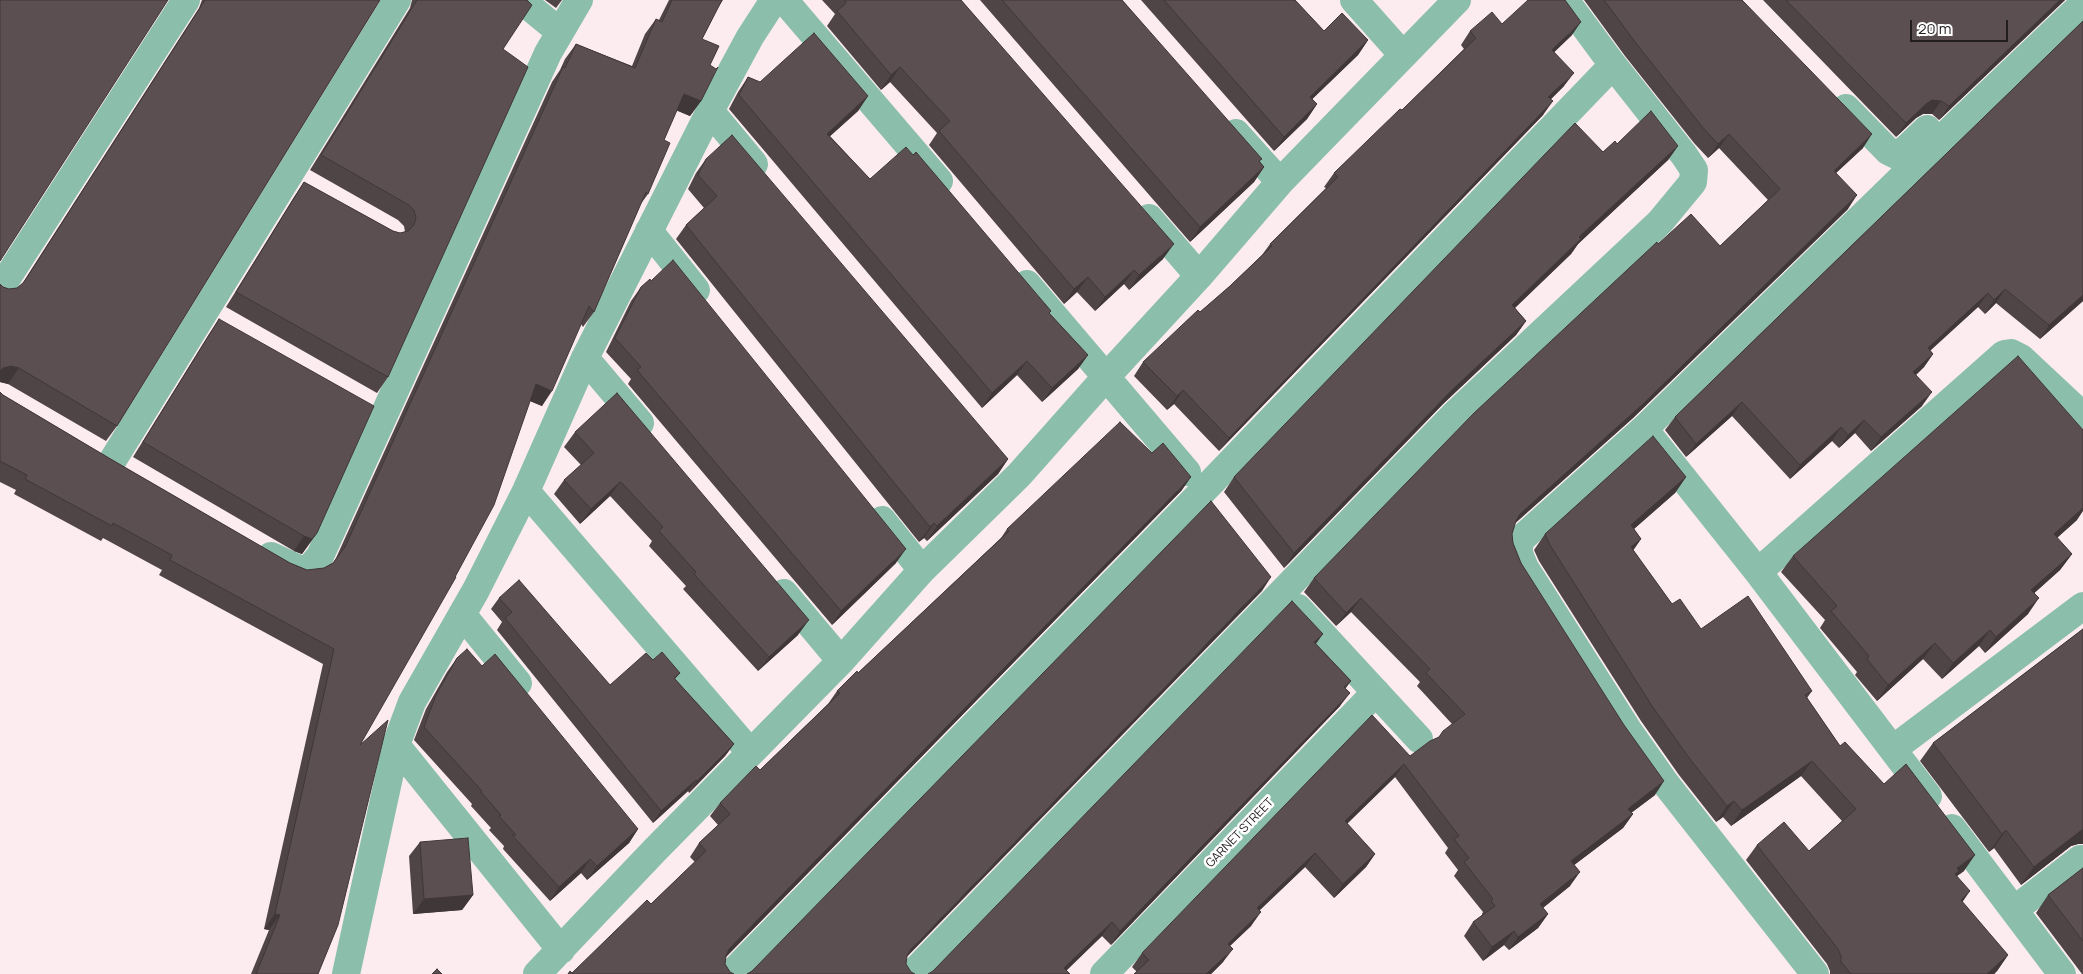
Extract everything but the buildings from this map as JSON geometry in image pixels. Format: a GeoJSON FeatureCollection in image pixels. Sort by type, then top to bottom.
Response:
{"type":"FeatureCollection","features":[{"type":"Feature","properties":{"kind":"street"},"geometry":{"type":"LineString","coordinates":[[0,288],[186,0]]}},
{"type":"Feature","properties":{"kind":"street"},"geometry":{"type":"LineString","coordinates":[[111,463],[397,0]]}},
{"type":"Feature","properties":{"kind":"street"},"geometry":{"type":"LineString","coordinates":[[521,0],[560,32]]}},
{"type":"Feature","properties":{"kind":"street"},"geometry":{"type":"LineString","coordinates":[[254,546],[287,565],[301,570],[310,568],[320,556],[372,408],[548,53],[579,0]]}},
{"type":"Feature","properties":{"kind":"street"},"geometry":{"type":"LineString","coordinates":[[346,974],[396,745],[412,702],[462,614],[526,491],[585,358],[710,111],[750,37],[774,0]]}},
{"type":"Feature","properties":{"kind":"street"},"geometry":{"type":"LineString","coordinates":[[784,0],[958,204]]}},
{"type":"Feature","properties":{"kind":"street"},"geometry":{"type":"LineString","coordinates":[[1354,0],[1402,54]]}},
{"type":"Feature","properties":{"kind":"street"},"geometry":{"type":"LineString","coordinates":[[537,974],[750,752],[841,661],[922,570],[1019,476],[1106,377],[1199,276],[1280,182],[1402,54],[1457,0]]}},
{"type":"Feature","properties":{"kind":"street"},"geometry":{"type":"LineString","coordinates":[[912,974],[1454,415],[1660,222],[1693,182],[1694,170],[1684,155],[1613,65],[1566,0]]}},
{"type":"Feature","properties":{"kind":"street"},"geometry":{"type":"LineString","coordinates":[[1815,974],[1666,784],[1628,730],[1530,576],[1518,550],[1521,539],[1644,429],[2083,4]]}},
{"type":"Feature","properties":{"kind":"street"},"geometry":{"type":"LineString","coordinates":[[731,974],[1203,491],[1613,65]]}},
{"type":"Feature","properties":{"kind":"street"},"geometry":{"type":"LineString","coordinates":[[1828,89],[1888,151],[1896,155],[1906,149],[1941,117],[1955,126]]}},
{"type":"Feature","properties":{"kind":"street"},"geometry":{"type":"LineString","coordinates":[[710,111],[768,180]]}},
{"type":"Feature","properties":{"kind":"street"},"geometry":{"type":"LineString","coordinates":[[1222,116],[1280,182]]}},
{"type":"Feature","properties":{"kind":"street"},"geometry":{"type":"LineString","coordinates":[[289,176],[314,190]]}},
{"type":"Feature","properties":{"kind":"street"},"geometry":{"type":"LineString","coordinates":[[1134,201],[1199,276]]}},
{"type":"Feature","properties":{"kind":"street"},"geometry":{"type":"LineString","coordinates":[[649,230],[711,308]]}},
{"type":"Feature","properties":{"kind":"street"},"geometry":{"type":"LineString","coordinates":[[1010,264],[1221,514]]}},
{"type":"Feature","properties":{"kind":"street"},"geometry":{"type":"LineString","coordinates":[[204,313],[229,328]]}},
{"type":"Feature","properties":{"kind":"street"},"geometry":{"type":"LineString","coordinates":[[1758,572],[2004,354],[2010,352],[2021,358],[2083,416]]}},
{"type":"Feature","properties":{"kind":"street"},"geometry":{"type":"LineString","coordinates":[[585,358],[655,441]]}},
{"type":"Feature","properties":{"kind":"street"},"geometry":{"type":"LineString","coordinates":[[1644,429],[1758,572],[2062,974]]}},
{"type":"Feature","properties":{"kind":"street"},"geometry":{"type":"LineString","coordinates":[[86,448],[136,478]]}},
{"type":"Feature","properties":{"kind":"street"},"geometry":{"type":"LineString","coordinates":[[1000,453],[1019,476]]}},
{"type":"Feature","properties":{"kind":"street"},"geometry":{"type":"LineString","coordinates":[[526,491],[750,752]]}},
{"type":"Feature","properties":{"kind":"street"},"geometry":{"type":"LineString","coordinates":[[866,500],[922,570]]}},
{"type":"Feature","properties":{"kind":"street"},"geometry":{"type":"LineString","coordinates":[[1265,569],[1283,592],[1419,739]]}},
{"type":"Feature","properties":{"kind":"street"},"geometry":{"type":"LineString","coordinates":[[771,578],[841,661]]}},
{"type":"Feature","properties":{"kind":"street"},"geometry":{"type":"LineString","coordinates":[[1893,749],[2083,606]]}},
{"type":"Feature","properties":{"kind":"street"},"geometry":{"type":"LineString","coordinates":[[462,614],[537,706]]}},
{"type":"Feature","properties":{"kind":"street","name":"GARNET STREET"},"geometry":{"type":"LineString","coordinates":[[1104,974],[1376,692]]}},
{"type":"Feature","properties":{"kind":"street"},"geometry":{"type":"LineString","coordinates":[[396,745],[561,950]]}},
{"type":"Feature","properties":{"kind":"street"},"geometry":{"type":"LineString","coordinates":[[636,827],[655,850]]}},
{"type":"Feature","properties":{"kind":"street"},"geometry":{"type":"LineString","coordinates":[[2014,910],[2080,859]]}}]}
